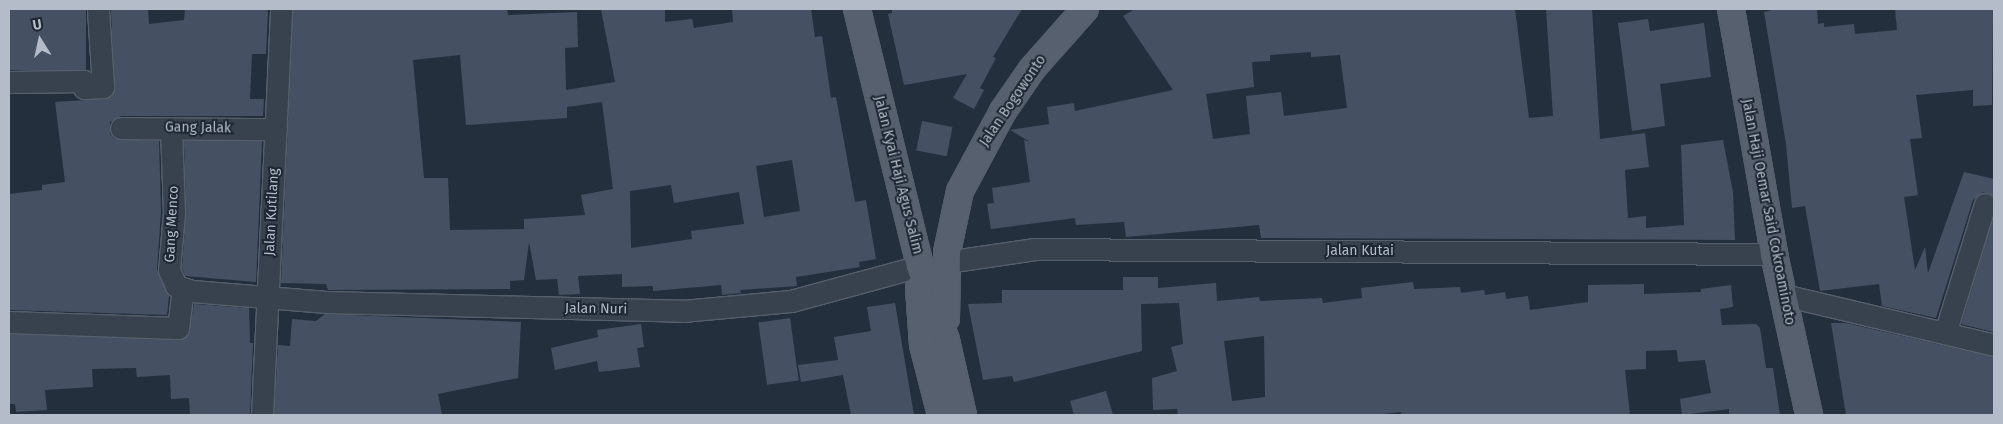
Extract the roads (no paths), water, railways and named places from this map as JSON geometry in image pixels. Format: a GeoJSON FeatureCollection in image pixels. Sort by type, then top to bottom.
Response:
{"type":"FeatureCollection","features":[{"type":"Feature","properties":{"kind":"main road","name":"Jalan Kyai Haji Agus Salim"},"geometry":{"type":"LineString","coordinates":[[858,9],[920,266],[946,340]]}},
{"type":"Feature","properties":{"kind":"main road","name":"Jalan Bogowonto"},"geometry":{"type":"LineString","coordinates":[[946,340],[946,262],[960,191],[977,155],[1032,69],[1085,9]]}},
{"type":"Feature","properties":{"kind":"main road","name":"Jalan Haji Oemar Said Cokroaminoto"},"geometry":{"type":"LineString","coordinates":[[1731,9],[1774,254],[1809,415]]}},
{"type":"Feature","properties":{"kind":"main road"},"geometry":{"type":"LineString","coordinates":[[941,415],[923,344],[920,266],[946,262]]}},
{"type":"Feature","properties":{"kind":"main road"},"geometry":{"type":"LineString","coordinates":[[946,340],[963,415]]}},
{"type":"Feature","properties":{"kind":"street"},"geometry":{"type":"LineString","coordinates":[[9,82],[84,80],[84,88],[103,87],[98,9]]}},
{"type":"Feature","properties":{"kind":"street","name":"Jalan Kutilang"},"geometry":{"type":"LineString","coordinates":[[262,415],[281,9]]}},
{"type":"Feature","properties":{"kind":"street","name":"Gang Jalak"},"geometry":{"type":"LineString","coordinates":[[120,128],[276,129]]}},
{"type":"Feature","properties":{"kind":"street","name":"Gang Menco"},"geometry":{"type":"LineString","coordinates":[[171,128],[174,212],[169,270],[171,281],[183,288]]}},
{"type":"Feature","properties":{"kind":"street"},"geometry":{"type":"LineString","coordinates":[[1945,333],[1985,204]]}},
{"type":"Feature","properties":{"kind":"street","name":"Jalan Kutai"},"geometry":{"type":"LineString","coordinates":[[946,262],[1035,249],[1774,254]]}},
{"type":"Feature","properties":{"kind":"street","name":"Jalan Nuri"},"geometry":{"type":"LineString","coordinates":[[268,295],[327,302],[683,311],[791,301],[920,266]]}},
{"type":"Feature","properties":{"kind":"street"},"geometry":{"type":"LineString","coordinates":[[9,322],[178,328],[183,288],[268,295]]}},
{"type":"Feature","properties":{"kind":"street"},"geometry":{"type":"LineString","coordinates":[[1783,295],[1994,345]]}}]}
